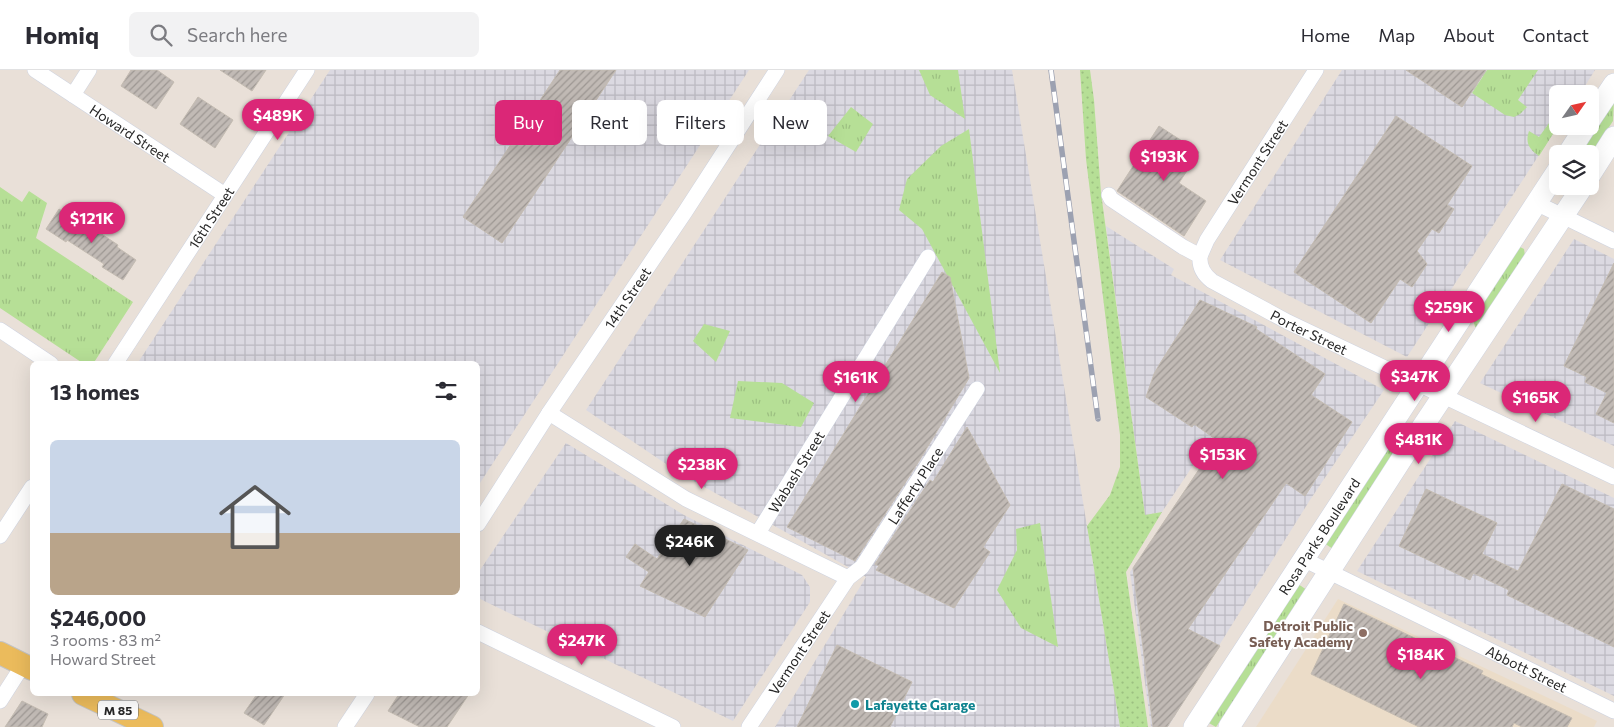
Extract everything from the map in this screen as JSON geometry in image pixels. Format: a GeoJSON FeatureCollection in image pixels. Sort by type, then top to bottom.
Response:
{"type":"FeatureCollection","features":[{"type":"Feature","properties":{"kind":"main road"},"geometry":{"type":"LineString","coordinates":[[1599,106],[1614,84]]}},
{"type":"Feature","properties":{"kind":"main road"},"geometry":{"type":"LineString","coordinates":[[1599,161],[1614,137]]}},
{"type":"Feature","properties":{"kind":"main road","name":"Rosa Parks Boulevard"},"geometry":{"type":"LineString","coordinates":[[1194,727],[1549,184]]}},
{"type":"Feature","properties":{"kind":"main road","name":"Rosa Parks Boulevard"},"geometry":{"type":"LineString","coordinates":[[1230,727],[1419,432],[1577,195]]}},
{"type":"Feature","properties":{"kind":"main road"},"geometry":{"type":"LineString","coordinates":[[1516,234],[1531,236],[1542,248]]}},
{"type":"Feature","properties":{"kind":"main road"},"geometry":{"type":"LineString","coordinates":[[1467,308],[1465,325],[1471,338],[1478,344]]}},
{"type":"Feature","properties":{"kind":"main road"},"geometry":{"type":"LineString","coordinates":[[1394,420],[1400,417],[1408,419],[1419,432]]}},
{"type":"Feature","properties":{"kind":"main road"},"geometry":{"type":"LineString","coordinates":[[0,653],[28,667]]}},
{"type":"Feature","properties":{"kind":"main road","name":"M 85"},"geometry":{"type":"LineString","coordinates":[[93,696],[112,700],[152,727]]}},
{"type":"Feature","properties":{"kind":"street","name":"Howard Street"},"geometry":{"type":"LineString","coordinates":[[35,70],[225,195]]}},
{"type":"Feature","properties":{"kind":"street"},"geometry":{"type":"LineString","coordinates":[[73,95],[89,70]]}},
{"type":"Feature","properties":{"kind":"street","name":"16th Street"},"geometry":{"type":"LineString","coordinates":[[116,361],[307,70]]}},
{"type":"Feature","properties":{"kind":"street","name":"14th Street"},"geometry":{"type":"LineString","coordinates":[[480,521],[549,413],[777,70]]}},
{"type":"Feature","properties":{"kind":"street","name":"Vermont Street"},"geometry":{"type":"LineString","coordinates":[[1200,256],[1207,240],[1316,70]]}},
{"type":"Feature","properties":{"kind":"street"},"geometry":{"type":"LineString","coordinates":[[1109,195],[1111,199],[1183,248],[1200,256]]}},
{"type":"Feature","properties":{"kind":"street"},"geometry":{"type":"LineString","coordinates":[[1536,203],[1614,240]]}},
{"type":"Feature","properties":{"kind":"street","name":"Porter Street"},"geometry":{"type":"LineString","coordinates":[[1200,256],[1200,266],[1212,281],[1275,316],[1614,477]]}},
{"type":"Feature","properties":{"kind":"street","name":"Wabash Street"},"geometry":{"type":"LineString","coordinates":[[758,533],[928,257]]}},
{"type":"Feature","properties":{"kind":"street"},"geometry":{"type":"LineString","coordinates":[[0,330],[46,361]]}},
{"type":"Feature","properties":{"kind":"street","name":"Lafferty Place"},"geometry":{"type":"LineString","coordinates":[[848,578],[862,567],[977,390]]}},
{"type":"Feature","properties":{"kind":"street"},"geometry":{"type":"LineString","coordinates":[[549,413],[686,499],[848,578]]}},
{"type":"Feature","properties":{"kind":"street"},"geometry":{"type":"LineString","coordinates":[[0,536],[30,491]]}},
{"type":"Feature","properties":{"kind":"street","name":"Abbott Street"},"geometry":{"type":"LineString","coordinates":[[1303,559],[1614,711]]}},
{"type":"Feature","properties":{"kind":"street","name":"Vermont Street"},"geometry":{"type":"LineString","coordinates":[[749,727],[848,578]]}},
{"type":"Feature","properties":{"kind":"street"},"geometry":{"type":"LineString","coordinates":[[480,633],[673,727]]}},
{"type":"Feature","properties":{"kind":"street"},"geometry":{"type":"LineString","coordinates":[[0,701],[28,667]]}},
{"type":"Feature","properties":{"kind":"street"},"geometry":{"type":"LineString","coordinates":[[346,727],[366,696]]}},
{"type":"Feature","properties":{"kind":"shaded area"},"geometry":{"type":"Polygon","coordinates":[[[330,70],[749,70],[729,100],[657,100],[657,145],[700,145],[480,483],[480,361],[139,361],[330,70]]]}},
{"type":"Feature","properties":{"kind":"shaded area"},"geometry":{"type":"Polygon","coordinates":[[[809,70],[1012,70],[1120,727],[775,727],[866,577],[681,474],[586,410],[760,145],[827,145],[827,100],[789,100],[809,70]]]}},
{"type":"Feature","properties":{"kind":"shaded area"},"geometry":{"type":"Polygon","coordinates":[[[1342,70],[1595,70],[1586,85],[1549,85],[1549,135],[1552,135],[1407,357],[1220,260],[1342,70]]]}},
{"type":"Feature","properties":{"kind":"shaded area"},"geometry":{"type":"Polygon","coordinates":[[[1106,226],[1174,269],[1171,275],[1384,390],[1310,500],[1168,727],[1151,727],[1130,572],[1218,441],[1212,437],[1162,512],[1145,515],[1106,226]]]}},
{"type":"Feature","properties":{"kind":"shaded area"},"geometry":{"type":"Polygon","coordinates":[[[1574,239],[1614,259],[1614,446],[1480,383],[1574,239]]]}},
{"type":"Feature","properties":{"kind":"shaded area"},"geometry":{"type":"Polygon","coordinates":[[[1455,421],[1614,498],[1614,696],[1357,571],[1455,421]]]}},
{"type":"Feature","properties":{"kind":"shaded area"},"geometry":{"type":"Polygon","coordinates":[[[566,443],[684,515],[802,575],[810,587],[810,602],[733,721],[480,599],[480,570],[566,443]]]}},
{"type":"Feature","properties":{"kind":"shaded area","name":"Detroit Public Safety Academy"},"geometry":{"type":"Polygon","coordinates":[[[1338,599],[1597,721],[1594,727],[1256,727],[1338,599]]]}},
{"type":"Feature","properties":{"kind":"green space"},"geometry":{"type":"Polygon","coordinates":[[[919,70],[958,70],[965,119],[930,95],[919,70]]]}},
{"type":"Feature","properties":{"kind":"green space"},"geometry":{"type":"Polygon","coordinates":[[[1080,70],[1090,70],[1101,193],[1145,515],[1162,512],[1126,572],[1148,727],[1120,727],[1087,526],[1110,495],[1120,467],[1120,435],[1086,159],[1080,70]]]}},
{"type":"Feature","properties":{"kind":"green space"},"geometry":{"type":"Polygon","coordinates":[[[1487,70],[1538,70],[1518,100],[1527,107],[1520,114],[1514,117],[1505,115],[1472,93],[1487,70]]]}},
{"type":"Feature","properties":{"kind":"green space"},"geometry":{"type":"Polygon","coordinates":[[[1614,98],[1613,121],[1597,145],[1583,145],[1590,135],[1599,135],[1599,121],[1614,98]]]}},
{"type":"Feature","properties":{"kind":"green space"},"geometry":{"type":"Polygon","coordinates":[[[851,107],[873,124],[856,152],[828,136],[851,107]]]}},
{"type":"Feature","properties":{"kind":"green space"},"geometry":{"type":"Polygon","coordinates":[[[1549,123],[1549,135],[1552,135],[1539,156],[1533,151],[1527,139],[1529,131],[1539,137],[1549,123]]]}},
{"type":"Feature","properties":{"kind":"green space"},"geometry":{"type":"Polygon","coordinates":[[[969,129],[1000,373],[922,229],[899,210],[907,179],[941,146],[969,129]]]}},
{"type":"Feature","properties":{"kind":"green space"},"geometry":{"type":"Polygon","coordinates":[[[0,187],[22,202],[29,191],[47,203],[36,238],[133,302],[95,361],[80,361],[0,308],[0,187]]]}},
{"type":"Feature","properties":{"kind":"green space"},"geometry":{"type":"Polygon","coordinates":[[[1520,247],[1524,249],[1525,256],[1477,328],[1475,327],[1473,320],[1475,314],[1520,247]]]}},
{"type":"Feature","properties":{"kind":"green space"},"geometry":{"type":"Polygon","coordinates":[[[704,324],[730,331],[716,362],[693,341],[704,324]]]}},
{"type":"Feature","properties":{"kind":"green space"},"geometry":{"type":"Polygon","coordinates":[[[738,381],[782,383],[814,403],[801,427],[730,418],[738,381]]]}},
{"type":"Feature","properties":{"kind":"green space"},"geometry":{"type":"Polygon","coordinates":[[[1401,426],[1409,430],[1333,549],[1324,543],[1401,426]]]}},
{"type":"Feature","properties":{"kind":"green space"},"geometry":{"type":"Polygon","coordinates":[[[1040,523],[1058,647],[1021,628],[997,590],[1017,550],[1016,529],[1040,523]]]}},
{"type":"Feature","properties":{"kind":"green space"},"geometry":{"type":"Polygon","coordinates":[[[1298,584],[1307,590],[1216,727],[1207,722],[1298,584]]]}},
{"type":"Feature","properties":{"kind":"building"},"geometry":{"type":"Polygon","coordinates":[[[131,70],[157,70],[174,82],[156,109],[121,86],[131,70]]]}},
{"type":"Feature","properties":{"kind":"building"},"geometry":{"type":"Polygon","coordinates":[[[220,70],[266,70],[252,91],[220,70]]]}},
{"type":"Feature","properties":{"kind":"building"},"geometry":{"type":"Polygon","coordinates":[[[560,70],[616,70],[596,100],[572,100],[572,137],[502,243],[463,217],[511,145],[562,145],[562,100],[540,100],[560,70]]]}},
{"type":"Feature","properties":{"kind":"building"},"geometry":{"type":"Polygon","coordinates":[[[1406,70],[1486,70],[1462,107],[1406,70]]]}},
{"type":"Feature","properties":{"kind":"building"},"geometry":{"type":"Polygon","coordinates":[[[198,97],[233,120],[215,148],[180,124],[198,97]]]}},
{"type":"Feature","properties":{"kind":"building"},"geometry":{"type":"Polygon","coordinates":[[[1396,116],[1472,166],[1447,205],[1454,209],[1439,233],[1432,229],[1417,251],[1427,264],[1412,287],[1400,279],[1371,323],[1294,272],[1396,116]]]}},
{"type":"Feature","properties":{"kind":"building"},"geometry":{"type":"Polygon","coordinates":[[[1159,126],[1199,152],[1179,183],[1206,201],[1184,236],[1117,191],[1159,126]]]}},
{"type":"Feature","properties":{"kind":"building"},"geometry":{"type":"Polygon","coordinates":[[[59,209],[78,222],[79,219],[118,245],[117,247],[136,260],[123,280],[102,267],[104,264],[46,229],[59,209]]]}},
{"type":"Feature","properties":{"kind":"building"},"geometry":{"type":"Polygon","coordinates":[[[1614,263],[1614,423],[1596,414],[1607,393],[1585,382],[1587,377],[1564,366],[1614,263]]]}},
{"type":"Feature","properties":{"kind":"building"},"geometry":{"type":"Polygon","coordinates":[[[942,272],[950,277],[969,378],[855,561],[787,527],[942,272]]]}},
{"type":"Feature","properties":{"kind":"building"},"geometry":{"type":"Polygon","coordinates":[[[1200,300],[1257,327],[1256,329],[1325,374],[1311,395],[1352,422],[1305,496],[1286,483],[1188,629],[1220,646],[1167,727],[1153,727],[1133,568],[1218,441],[1194,424],[1192,427],[1146,397],[1159,365],[1200,300]]]}},
{"type":"Feature","properties":{"kind":"building"},"geometry":{"type":"Polygon","coordinates":[[[967,427],[1010,505],[983,547],[990,552],[954,608],[876,570],[879,566],[875,564],[930,480],[933,482],[967,427]]]}},
{"type":"Feature","properties":{"kind":"building"},"geometry":{"type":"Polygon","coordinates":[[[1562,484],[1614,509],[1614,647],[1507,595],[1509,590],[1473,573],[1470,580],[1399,546],[1426,489],[1497,523],[1482,554],[1518,571],[1562,484]]]}},
{"type":"Feature","properties":{"kind":"building"},"geometry":{"type":"Polygon","coordinates":[[[684,519],[748,550],[705,617],[640,586],[649,572],[626,557],[635,544],[657,559],[684,519]]]}},
{"type":"Feature","properties":{"kind":"building","name":"Detroit Public Safety Academy"},"geometry":{"type":"Polygon","coordinates":[[[1344,604],[1483,671],[1481,674],[1572,718],[1567,727],[1522,727],[1514,723],[1512,727],[1419,727],[1311,674],[1344,604]]]}},
{"type":"Feature","properties":{"kind":"building","name":"Lafayette Garage"},"geometry":{"type":"Polygon","coordinates":[[[837,645],[912,682],[890,727],[797,727],[837,645]]]}},
{"type":"Feature","properties":{"kind":"building"},"geometry":{"type":"Polygon","coordinates":[[[256,696],[284,696],[264,725],[244,713],[256,696]]]}},
{"type":"Feature","properties":{"kind":"building"},"geometry":{"type":"Polygon","coordinates":[[[398,696],[468,696],[447,727],[420,727],[388,711],[398,696]]]}},
{"type":"Feature","properties":{"kind":"building"},"geometry":{"type":"Polygon","coordinates":[[[22,701],[48,714],[42,727],[5,727],[22,701]]]}},
{"type":"Feature","properties":{"kind":"railway"},"geometry":{"type":"LineString","coordinates":[[1051,70],[1098,419]]}},
{"type":"Feature","properties":{"kind":"place","name":"Detroit Public Safety Academy"},"geometry":{"type":"Point","coordinates":[1363,633]}},
{"type":"Feature","properties":{"kind":"place","name":"Lafayette Garage"},"geometry":{"type":"Point","coordinates":[855,704]}}]}
